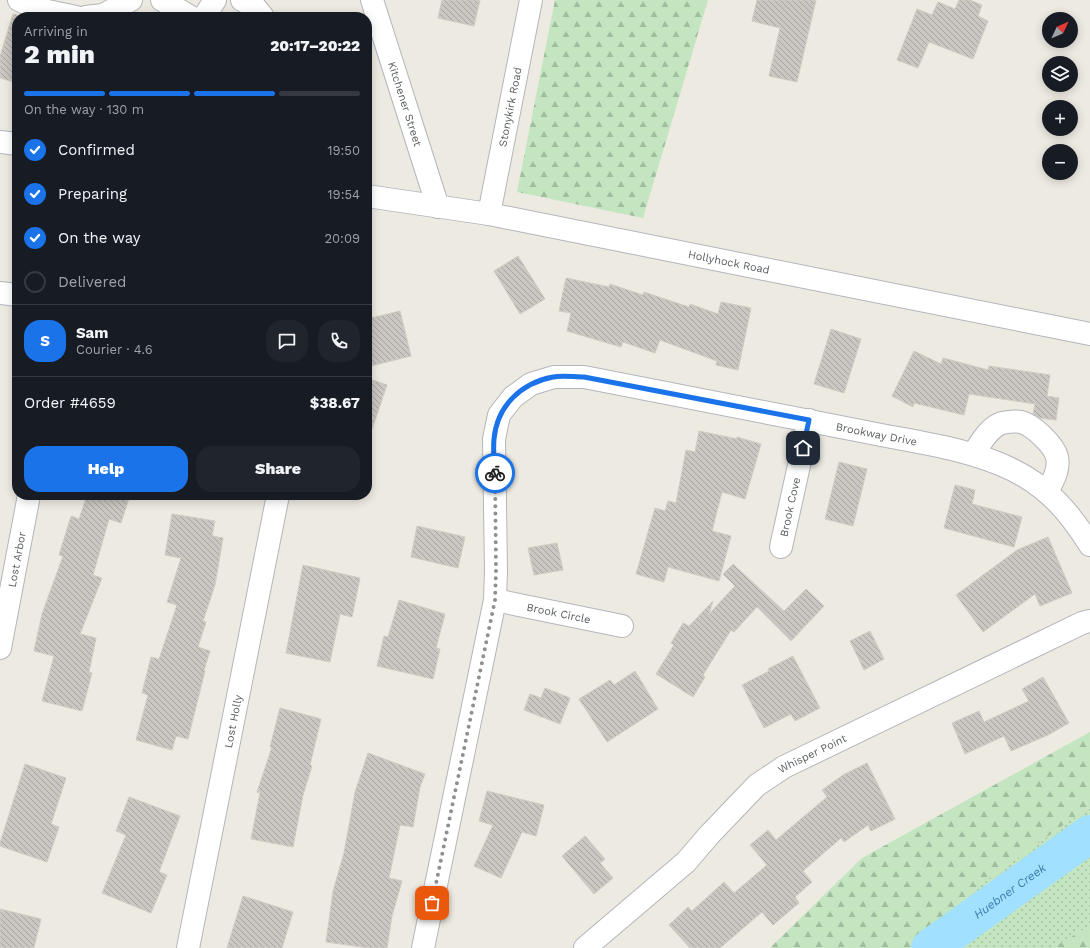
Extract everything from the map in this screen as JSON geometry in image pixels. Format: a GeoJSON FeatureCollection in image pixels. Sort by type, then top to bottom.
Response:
{"type":"FeatureCollection","features":[{"type":"Feature","properties":{"kind":"street"},"geometry":{"type":"LineString","coordinates":[[19,0],[38,9],[52,12]]}},
{"type":"Feature","properties":{"kind":"street"},"geometry":{"type":"LineString","coordinates":[[106,12],[131,0]]}},
{"type":"Feature","properties":{"kind":"street"},"geometry":{"type":"LineString","coordinates":[[162,0],[182,12]]}},
{"type":"Feature","properties":{"kind":"street"},"geometry":{"type":"LineString","coordinates":[[207,12],[215,0]]}},
{"type":"Feature","properties":{"kind":"street"},"geometry":{"type":"LineString","coordinates":[[242,0],[255,7],[259,12]]}},
{"type":"Feature","properties":{"kind":"street","name":"Kitchener Street"},"geometry":{"type":"LineString","coordinates":[[372,0],[438,207]]}},
{"type":"Feature","properties":{"kind":"street","name":"Stonykirk Road"},"geometry":{"type":"LineString","coordinates":[[490,214],[531,0]]}},
{"type":"Feature","properties":{"kind":"street"},"geometry":{"type":"LineString","coordinates":[[0,142],[12,143]]}},
{"type":"Feature","properties":{"kind":"street","name":"Hollyhock Road"},"geometry":{"type":"LineString","coordinates":[[372,197],[490,214],[1090,334]]}},
{"type":"Feature","properties":{"kind":"street"},"geometry":{"type":"LineString","coordinates":[[0,293],[12,294]]}},
{"type":"Feature","properties":{"kind":"street","name":"Brookway Drive"},"geometry":{"type":"LineString","coordinates":[[423,948],[495,600],[494,439],[499,415],[513,397],[531,384],[554,377],[584,377],[809,420],[973,454],[1013,470],[1047,492],[1075,520],[1090,545]]}},
{"type":"Feature","properties":{"kind":"street","name":"Brook Cove"},"geometry":{"type":"LineString","coordinates":[[781,547],[809,420]]}},
{"type":"Feature","properties":{"kind":"street"},"geometry":{"type":"LineString","coordinates":[[973,454],[989,431],[1001,423],[1020,422],[1036,430],[1050,444],[1057,457],[1057,472],[1047,492]]}},
{"type":"Feature","properties":{"kind":"street","name":"Lost Arbor"},"geometry":{"type":"LineString","coordinates":[[0,648],[28,500]]}},
{"type":"Feature","properties":{"kind":"street","name":"Lost Holly"},"geometry":{"type":"LineString","coordinates":[[188,948],[277,500]]}},
{"type":"Feature","properties":{"kind":"street","name":"Brook Circle"},"geometry":{"type":"LineString","coordinates":[[495,600],[622,626]]}},
{"type":"Feature","properties":{"kind":"street","name":"Whisper Point"},"geometry":{"type":"LineString","coordinates":[[585,948],[686,862],[710,834],[757,785],[784,767],[1087,620]]}},
{"type":"Feature","properties":{"kind":"green space"},"geometry":{"type":"Polygon","coordinates":[[[555,0],[708,0],[643,218],[517,192],[555,0]]]}},
{"type":"Feature","properties":{"kind":"green space"},"geometry":{"type":"Polygon","coordinates":[[[1090,732],[1090,806],[977,887],[911,948],[770,948],[862,858],[1090,732]]]}},
{"type":"Feature","properties":{"kind":"green space"},"geometry":{"type":"Polygon","coordinates":[[[1090,806],[1090,926],[1052,948],[911,948],[977,887],[1090,806]]]}},
{"type":"Feature","properties":{"kind":"green space"},"geometry":{"type":"Polygon","coordinates":[[[1090,926],[1090,948],[1052,948],[1090,926]]]}},
{"type":"Feature","properties":{"kind":"building"},"geometry":{"type":"Polygon","coordinates":[[[442,0],[480,0],[474,26],[438,18],[442,0]]]}},
{"type":"Feature","properties":{"kind":"building"},"geometry":{"type":"Polygon","coordinates":[[[757,0],[816,0],[797,82],[769,76],[780,28],[752,21],[757,0]]]}},
{"type":"Feature","properties":{"kind":"building"},"geometry":{"type":"Polygon","coordinates":[[[959,0],[970,0],[982,5],[978,16],[988,21],[973,59],[929,42],[918,68],[897,60],[917,9],[932,15],[938,2],[955,9],[959,0]]]}},
{"type":"Feature","properties":{"kind":"building"},"geometry":{"type":"Polygon","coordinates":[[[12,17],[12,82],[0,78],[0,56],[12,17]]]}},
{"type":"Feature","properties":{"kind":"building"},"geometry":{"type":"Polygon","coordinates":[[[518,256],[545,299],[520,314],[494,271],[518,256]]]}},
{"type":"Feature","properties":{"kind":"building"},"geometry":{"type":"Polygon","coordinates":[[[566,278],[609,287],[610,284],[643,295],[644,292],[689,307],[690,304],[718,314],[721,302],[751,308],[738,370],[716,365],[717,361],[660,340],[655,353],[623,342],[621,347],[567,331],[571,313],[559,311],[566,278]]]}},
{"type":"Feature","properties":{"kind":"building"},"geometry":{"type":"Polygon","coordinates":[[[400,311],[411,356],[372,366],[372,318],[400,311]]]}},
{"type":"Feature","properties":{"kind":"building"},"geometry":{"type":"Polygon","coordinates":[[[831,329],[861,339],[844,393],[814,384],[831,329]]]}},
{"type":"Feature","properties":{"kind":"building"},"geometry":{"type":"Polygon","coordinates":[[[914,351],[941,364],[943,358],[988,370],[989,366],[1050,375],[1047,396],[1059,398],[1056,420],[1040,418],[1033,414],[1035,404],[969,394],[964,415],[914,403],[913,407],[892,396],[914,351]]]}},
{"type":"Feature","properties":{"kind":"building"},"geometry":{"type":"Polygon","coordinates":[[[372,380],[387,385],[372,429],[372,380]]]}},
{"type":"Feature","properties":{"kind":"building"},"geometry":{"type":"Polygon","coordinates":[[[699,431],[737,439],[737,437],[761,444],[745,499],[722,492],[712,531],[731,536],[719,581],[668,567],[664,582],[636,574],[655,508],[665,511],[668,501],[676,503],[686,450],[695,452],[699,431]]]}},
{"type":"Feature","properties":{"kind":"building"},"geometry":{"type":"Polygon","coordinates":[[[839,462],[867,469],[853,526],[825,519],[839,462]]]}},
{"type":"Feature","properties":{"kind":"building"},"geometry":{"type":"Polygon","coordinates":[[[955,485],[975,490],[972,504],[1022,517],[1014,547],[944,528],[955,485]]]}},
{"type":"Feature","properties":{"kind":"building"},"geometry":{"type":"Polygon","coordinates":[[[85,500],[128,500],[121,523],[109,519],[93,575],[102,578],[80,634],[96,638],[89,672],[92,673],[82,711],[42,701],[54,656],[34,651],[42,614],[63,556],[59,555],[71,516],[79,519],[85,500]]]}},
{"type":"Feature","properties":{"kind":"building"},"geometry":{"type":"Polygon","coordinates":[[[172,514],[215,521],[212,536],[223,538],[215,585],[203,621],[206,622],[198,647],[210,651],[204,670],[205,671],[188,739],[176,736],[172,750],[136,740],[148,695],[142,693],[151,657],[159,659],[177,605],[167,602],[181,558],[165,555],[172,514]]]}},
{"type":"Feature","properties":{"kind":"building"},"geometry":{"type":"Polygon","coordinates":[[[417,526],[465,537],[458,568],[411,557],[417,526]]]}},
{"type":"Feature","properties":{"kind":"building"},"geometry":{"type":"Polygon","coordinates":[[[1048,537],[1072,593],[1040,606],[1035,594],[983,632],[956,595],[1017,550],[1048,537]]]}},
{"type":"Feature","properties":{"kind":"building"},"geometry":{"type":"Polygon","coordinates":[[[557,543],[563,570],[534,575],[528,548],[557,543]]]}},
{"type":"Feature","properties":{"kind":"building"},"geometry":{"type":"Polygon","coordinates":[[[733,564],[784,611],[806,589],[824,606],[791,641],[757,607],[734,632],[731,630],[703,675],[705,677],[693,697],[656,674],[674,645],[671,643],[683,623],[689,626],[713,601],[709,614],[735,586],[723,574],[733,564]]]}},
{"type":"Feature","properties":{"kind":"building"},"geometry":{"type":"Polygon","coordinates":[[[303,565],[360,578],[352,617],[340,614],[330,662],[286,653],[303,565]]]}},
{"type":"Feature","properties":{"kind":"building"},"geometry":{"type":"Polygon","coordinates":[[[399,600],[445,614],[436,648],[440,649],[433,679],[377,666],[384,636],[388,637],[399,600]]]}},
{"type":"Feature","properties":{"kind":"building"},"geometry":{"type":"Polygon","coordinates":[[[870,631],[884,659],[864,670],[850,641],[870,631]]]}},
{"type":"Feature","properties":{"kind":"building"},"geometry":{"type":"Polygon","coordinates":[[[793,656],[820,708],[795,721],[791,714],[764,728],[742,685],[793,656]]]}},
{"type":"Feature","properties":{"kind":"building"},"geometry":{"type":"Polygon","coordinates":[[[635,671],[658,709],[607,742],[579,699],[610,680],[614,685],[635,671]]]}},
{"type":"Feature","properties":{"kind":"building"},"geometry":{"type":"Polygon","coordinates":[[[1043,677],[1069,723],[1048,735],[1011,751],[1004,736],[965,754],[952,723],[979,711],[984,722],[1029,701],[1022,689],[1043,677]]]}},
{"type":"Feature","properties":{"kind":"building"},"geometry":{"type":"Polygon","coordinates":[[[545,688],[570,698],[560,724],[524,710],[530,694],[541,698],[545,688]]]}},
{"type":"Feature","properties":{"kind":"building"},"geometry":{"type":"Polygon","coordinates":[[[280,708],[321,719],[310,765],[312,766],[303,795],[293,847],[251,839],[260,793],[257,792],[272,747],[270,747],[280,708]]]}},
{"type":"Feature","properties":{"kind":"building"},"geometry":{"type":"Polygon","coordinates":[[[368,753],[425,774],[420,787],[413,827],[400,825],[389,878],[402,881],[392,916],[387,948],[369,948],[326,942],[333,891],[344,853],[355,792],[368,753]]]}},
{"type":"Feature","properties":{"kind":"building"},"geometry":{"type":"Polygon","coordinates":[[[867,763],[895,819],[871,831],[868,825],[844,842],[841,838],[803,871],[812,882],[795,897],[799,903],[773,925],[762,912],[720,948],[690,948],[669,925],[688,907],[692,911],[724,882],[734,893],[767,865],[750,845],[768,830],[776,840],[827,797],[822,790],[843,775],[867,763]]]}},
{"type":"Feature","properties":{"kind":"building"},"geometry":{"type":"Polygon","coordinates":[[[25,764],[66,778],[51,824],[59,827],[47,862],[0,846],[25,764]]]}},
{"type":"Feature","properties":{"kind":"building"},"geometry":{"type":"Polygon","coordinates":[[[487,791],[544,805],[536,836],[522,832],[501,878],[474,866],[493,825],[479,821],[487,791]]]}},
{"type":"Feature","properties":{"kind":"building"},"geometry":{"type":"Polygon","coordinates":[[[129,797],[180,816],[159,872],[167,875],[151,913],[102,893],[126,835],[116,831],[129,797]]]}},
{"type":"Feature","properties":{"kind":"building"},"geometry":{"type":"Polygon","coordinates":[[[585,836],[605,859],[600,863],[613,878],[594,894],[562,856],[585,836]]]}},
{"type":"Feature","properties":{"kind":"building"},"geometry":{"type":"Polygon","coordinates":[[[243,896],[293,912],[282,948],[227,948],[243,896]]]}},
{"type":"Feature","properties":{"kind":"building"},"geometry":{"type":"Polygon","coordinates":[[[0,909],[41,919],[34,948],[0,948],[0,909]]]}},
{"type":"Feature","properties":{"kind":"waterway","name":"Huebner Creek"},"geometry":{"type":"LineString","coordinates":[[930,948],[1090,834]]}},
{"type":"Feature","properties":{"kind":"way so far"},"geometry":{"type":"LineString","coordinates":[[432,903],[495,600],[495,473]]}},
{"type":"Feature","properties":{"kind":"route"},"geometry":{"type":"LineString","coordinates":[[495,473],[494,439],[499,415],[513,397],[531,384],[554,377],[584,377],[809,420],[803,448]]}}]}
